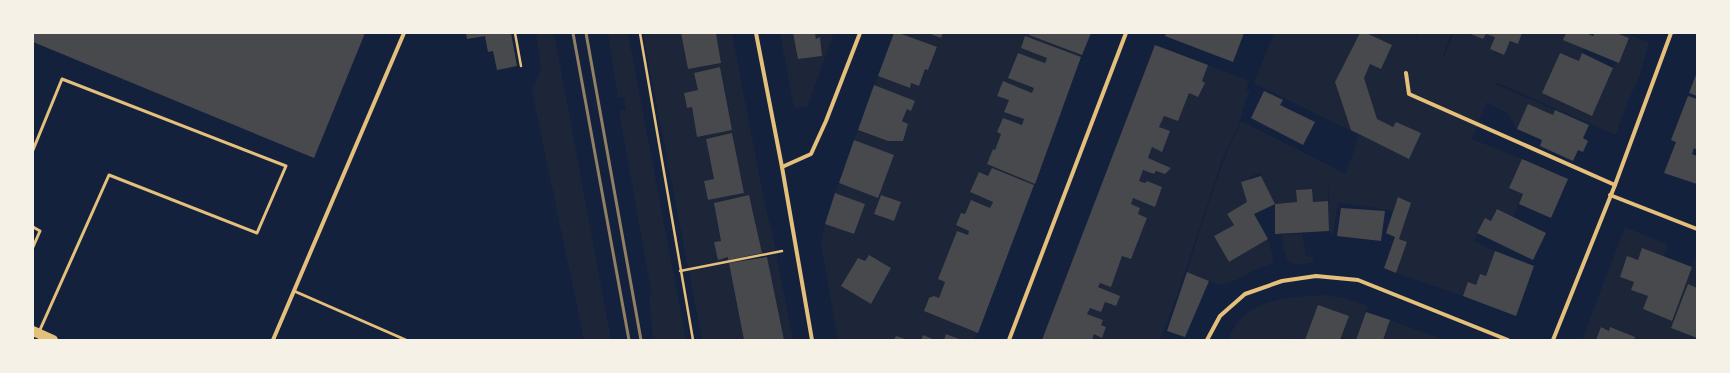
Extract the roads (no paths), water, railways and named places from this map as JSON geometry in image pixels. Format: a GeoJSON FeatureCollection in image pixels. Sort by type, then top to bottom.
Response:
{"type":"FeatureCollection","features":[{"type":"Feature","properties":{"kind":"main road"},"geometry":{"type":"LineString","coordinates":[[36,332],[53,340]]}},
{"type":"Feature","properties":{"kind":"street"},"geometry":{"type":"LineString","coordinates":[[273,340],[404,33]]}},
{"type":"Feature","properties":{"kind":"street"},"geometry":{"type":"LineString","coordinates":[[756,33],[782,167],[812,340]]}},
{"type":"Feature","properties":{"kind":"street"},"geometry":{"type":"LineString","coordinates":[[782,167],[811,154],[826,121],[860,33]]}},
{"type":"Feature","properties":{"kind":"street"},"geometry":{"type":"LineString","coordinates":[[1008,340],[1126,33]]}},
{"type":"Feature","properties":{"kind":"street"},"geometry":{"type":"LineString","coordinates":[[1553,340],[1614,185],[1671,33]]}},
{"type":"Feature","properties":{"kind":"street"},"geometry":{"type":"LineString","coordinates":[[1406,73],[1409,94],[1614,185]]}},
{"type":"Feature","properties":{"kind":"street"},"geometry":{"type":"LineString","coordinates":[[1610,195],[1697,229]]}},
{"type":"Feature","properties":{"kind":"street"},"geometry":{"type":"LineString","coordinates":[[1207,340],[1220,316],[1245,294],[1282,281],[1316,276],[1358,280],[1508,340]]}},
{"type":"Feature","properties":{"kind":"lane"},"geometry":{"type":"LineString","coordinates":[[33,150],[62,79],[286,166],[257,233],[109,175],[36,332]]}},
{"type":"Feature","properties":{"kind":"lane"},"geometry":{"type":"LineString","coordinates":[[33,227],[40,230],[33,247]]}},
{"type":"Feature","properties":{"kind":"lane"},"geometry":{"type":"LineString","coordinates":[[294,291],[406,340]]}},
{"type":"Feature","properties":{"kind":"railway"},"geometry":{"type":"LineString","coordinates":[[573,33],[629,340]]}},
{"type":"Feature","properties":{"kind":"railway"},"geometry":{"type":"LineString","coordinates":[[586,33],[641,340]]}}]}
